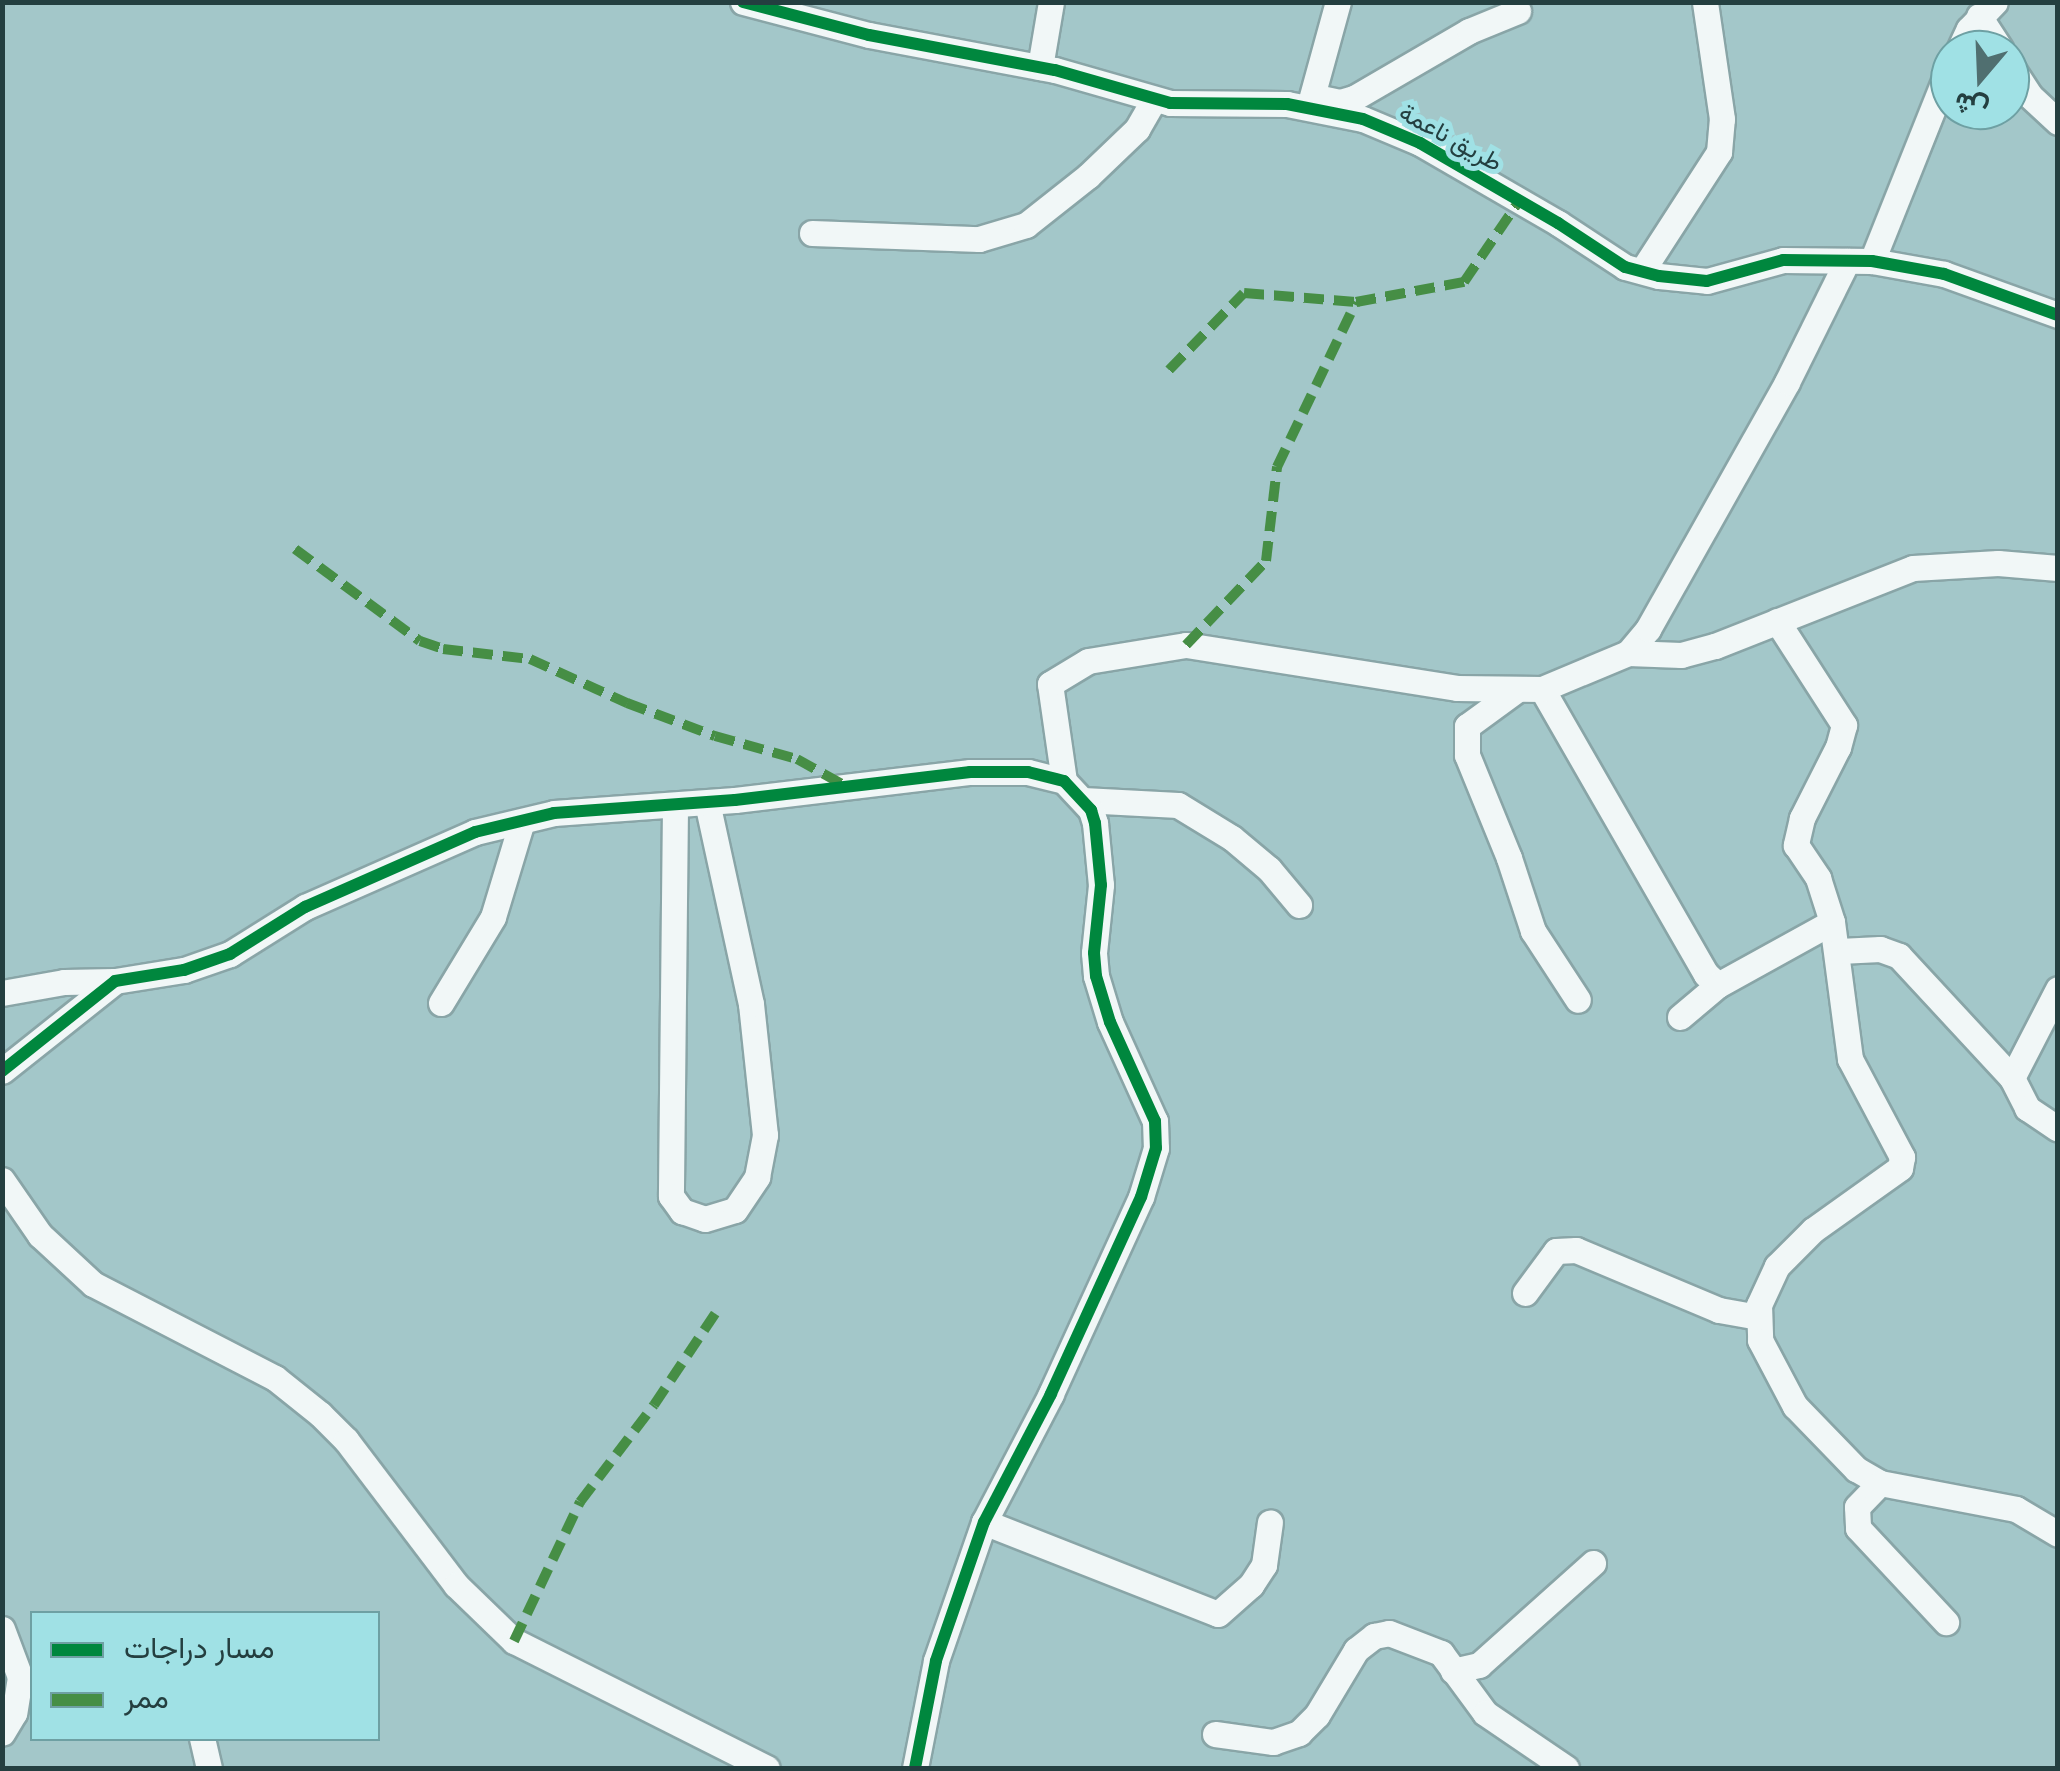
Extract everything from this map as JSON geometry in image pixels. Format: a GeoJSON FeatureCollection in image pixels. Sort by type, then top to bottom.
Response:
{"type":"FeatureCollection","features":[{"type":"Feature","properties":{"kind":"street","name":"طريق ناعمة"},"geometry":{"type":"LineString","coordinates":[[743,2],[870,35],[1040,67],[1154,100],[1310,99],[1388,126],[1558,222],[1625,267],[1706,280],[1782,260],[1860,261],[1944,274],[2058,315]]}},
{"type":"Feature","properties":{"kind":"street"},"geometry":{"type":"LineString","coordinates":[[1040,67],[1051,2]]}},
{"type":"Feature","properties":{"kind":"street"},"geometry":{"type":"LineString","coordinates":[[1338,2],[1310,99],[1331,102],[1354,98],[1469,31],[1518,11]]}},
{"type":"Feature","properties":{"kind":"street"},"geometry":{"type":"LineString","coordinates":[[1642,271],[1714,165],[1722,138],[1706,2]]}},
{"type":"Feature","properties":{"kind":"street"},"geometry":{"type":"LineString","coordinates":[[1972,30],[1987,9]]}},
{"type":"Feature","properties":{"kind":"street"},"geometry":{"type":"LineString","coordinates":[[2030,96],[2058,122]]}},
{"type":"Feature","properties":{"kind":"street"},"geometry":{"type":"LineString","coordinates":[[812,233],[979,238],[1026,225],[1088,176],[1137,129],[1154,100]]}},
{"type":"Feature","properties":{"kind":"street"},"geometry":{"type":"LineString","coordinates":[[1628,653],[1648,629],[1860,261],[1930,109]]}},
{"type":"Feature","properties":{"kind":"street"},"geometry":{"type":"LineString","coordinates":[[1578,1000],[1533,931],[1509,858],[1467,755],[1467,726],[1530,689],[1628,653],[1681,655],[1913,568],[1998,563],[2058,568]]}},
{"type":"Feature","properties":{"kind":"street"},"geometry":{"type":"LineString","coordinates":[[1777,621],[1844,726],[1838,747],[1802,818],[1796,845],[1818,878],[1832,922],[1839,951],[1850,1058],[1898,1147],[1900,1168],[1796,1243],[1766,1285],[1758,1317],[1768,1358],[1796,1406],[1856,1469],[1880,1483],[2016,1509],[2058,1534]]}},
{"type":"Feature","properties":{"kind":"street"},"geometry":{"type":"LineString","coordinates":[[1064,782],[1050,684],[1056,676],[1088,662],[1186,644],[1245,651],[1415,683],[1530,689]]}},
{"type":"Feature","properties":{"kind":"street"},"geometry":{"type":"LineString","coordinates":[[1530,689],[1700,965],[1718,985]]}},
{"type":"Feature","properties":{"kind":"street"},"geometry":{"type":"LineString","coordinates":[[2,993],[64,982],[115,980],[184,970],[230,954],[305,907],[476,832],[554,812],[707,803],[986,771],[1028,772],[1064,782],[1083,800],[1095,823],[1101,862],[1094,953],[1096,976],[1110,1022],[1155,1121],[1156,1148],[1142,1196],[1051,1394],[984,1522],[936,1661],[915,1768]]}},
{"type":"Feature","properties":{"kind":"street"},"geometry":{"type":"LineString","coordinates":[[1083,800],[1178,805],[1244,848],[1269,869],[1299,905]]}},
{"type":"Feature","properties":{"kind":"street"},"geometry":{"type":"LineString","coordinates":[[675,806],[671,1196],[682,1212],[705,1218],[735,1210],[758,1177],[765,1135],[751,1004],[707,803]]}},
{"type":"Feature","properties":{"kind":"street"},"geometry":{"type":"LineString","coordinates":[[441,1003],[493,917],[522,820]]}},
{"type":"Feature","properties":{"kind":"street"},"geometry":{"type":"LineString","coordinates":[[1680,1018],[1718,985],[1832,922]]}},
{"type":"Feature","properties":{"kind":"street"},"geometry":{"type":"LineString","coordinates":[[1839,951],[1880,949],[1899,956],[2012,1078],[2027,1108],[2058,1129]]}},
{"type":"Feature","properties":{"kind":"street"},"geometry":{"type":"LineString","coordinates":[[2,1072],[115,980]]}},
{"type":"Feature","properties":{"kind":"street"},"geometry":{"type":"LineString","coordinates":[[2012,1078],[2058,989]]}},
{"type":"Feature","properties":{"kind":"street"},"geometry":{"type":"LineString","coordinates":[[2,1180],[40,1235],[93,1284],[275,1378],[320,1414],[354,1450],[456,1585],[514,1641],[767,1768]]}},
{"type":"Feature","properties":{"kind":"street"},"geometry":{"type":"LineString","coordinates":[[1525,1293],[1540,1267],[1556,1251],[1576,1250],[1719,1310],[1758,1317]]}},
{"type":"Feature","properties":{"kind":"street"},"geometry":{"type":"LineString","coordinates":[[1880,1483],[1858,1507],[1858,1528],[1946,1622]]}},
{"type":"Feature","properties":{"kind":"street"},"geometry":{"type":"LineString","coordinates":[[984,1522],[1218,1614],[1251,1585],[1264,1564],[1270,1522]]}},
{"type":"Feature","properties":{"kind":"street"},"geometry":{"type":"LineString","coordinates":[[1453,1671],[1479,1665],[1594,1563]]}},
{"type":"Feature","properties":{"kind":"street"},"geometry":{"type":"LineString","coordinates":[[2,1629],[20,1677],[14,1713],[2,1732]]}},
{"type":"Feature","properties":{"kind":"street"},"geometry":{"type":"LineString","coordinates":[[1214,1734],[1273,1742],[1299,1733],[1316,1715],[1356,1650],[1374,1636],[1400,1635],[1430,1646],[1485,1713],[1566,1768]]}},
{"type":"Feature","properties":{"kind":"street"},"geometry":{"type":"LineString","coordinates":[[203,1741],[209,1768]]}},
{"type":"Feature","properties":{"kind":"marked path"},"geometry":{"type":"LineString","coordinates":[[1186,645],[1266,561],[1277,467],[1356,302],[1464,282],[1519,201]]}},
{"type":"Feature","properties":{"kind":"marked path"},"geometry":{"type":"LineString","coordinates":[[1169,370],[1244,293],[1356,302]]}},
{"type":"Feature","properties":{"kind":"marked path"},"geometry":{"type":"LineString","coordinates":[[295,549],[420,641],[443,649],[530,659],[627,703],[715,736],[797,759],[842,784]]}},
{"type":"Feature","properties":{"kind":"marked path"},"geometry":{"type":"LineString","coordinates":[[514,1641],[580,1502],[654,1405],[719,1308]]}},
{"type":"Feature","properties":{"kind":"cycle path"},"geometry":{"type":"LineString","coordinates":[[743,2],[869,35],[1055,70],[1170,103],[1287,104],[1363,119],[1420,143],[1625,267],[1659,276],[1707,281],[1783,260],[1872,261],[1944,274],[2058,315]]}},
{"type":"Feature","properties":{"kind":"cycle path"},"geometry":{"type":"LineString","coordinates":[[2,1071],[115,981],[184,970],[230,954],[305,907],[475,832],[554,813],[735,800],[970,772],[1028,772],[1064,781],[1091,810],[1095,823],[1101,885],[1094,953],[1096,976],[1110,1022],[1155,1121],[1156,1148],[1141,1197],[1051,1394],[984,1522],[936,1661],[915,1768]]}}]}
